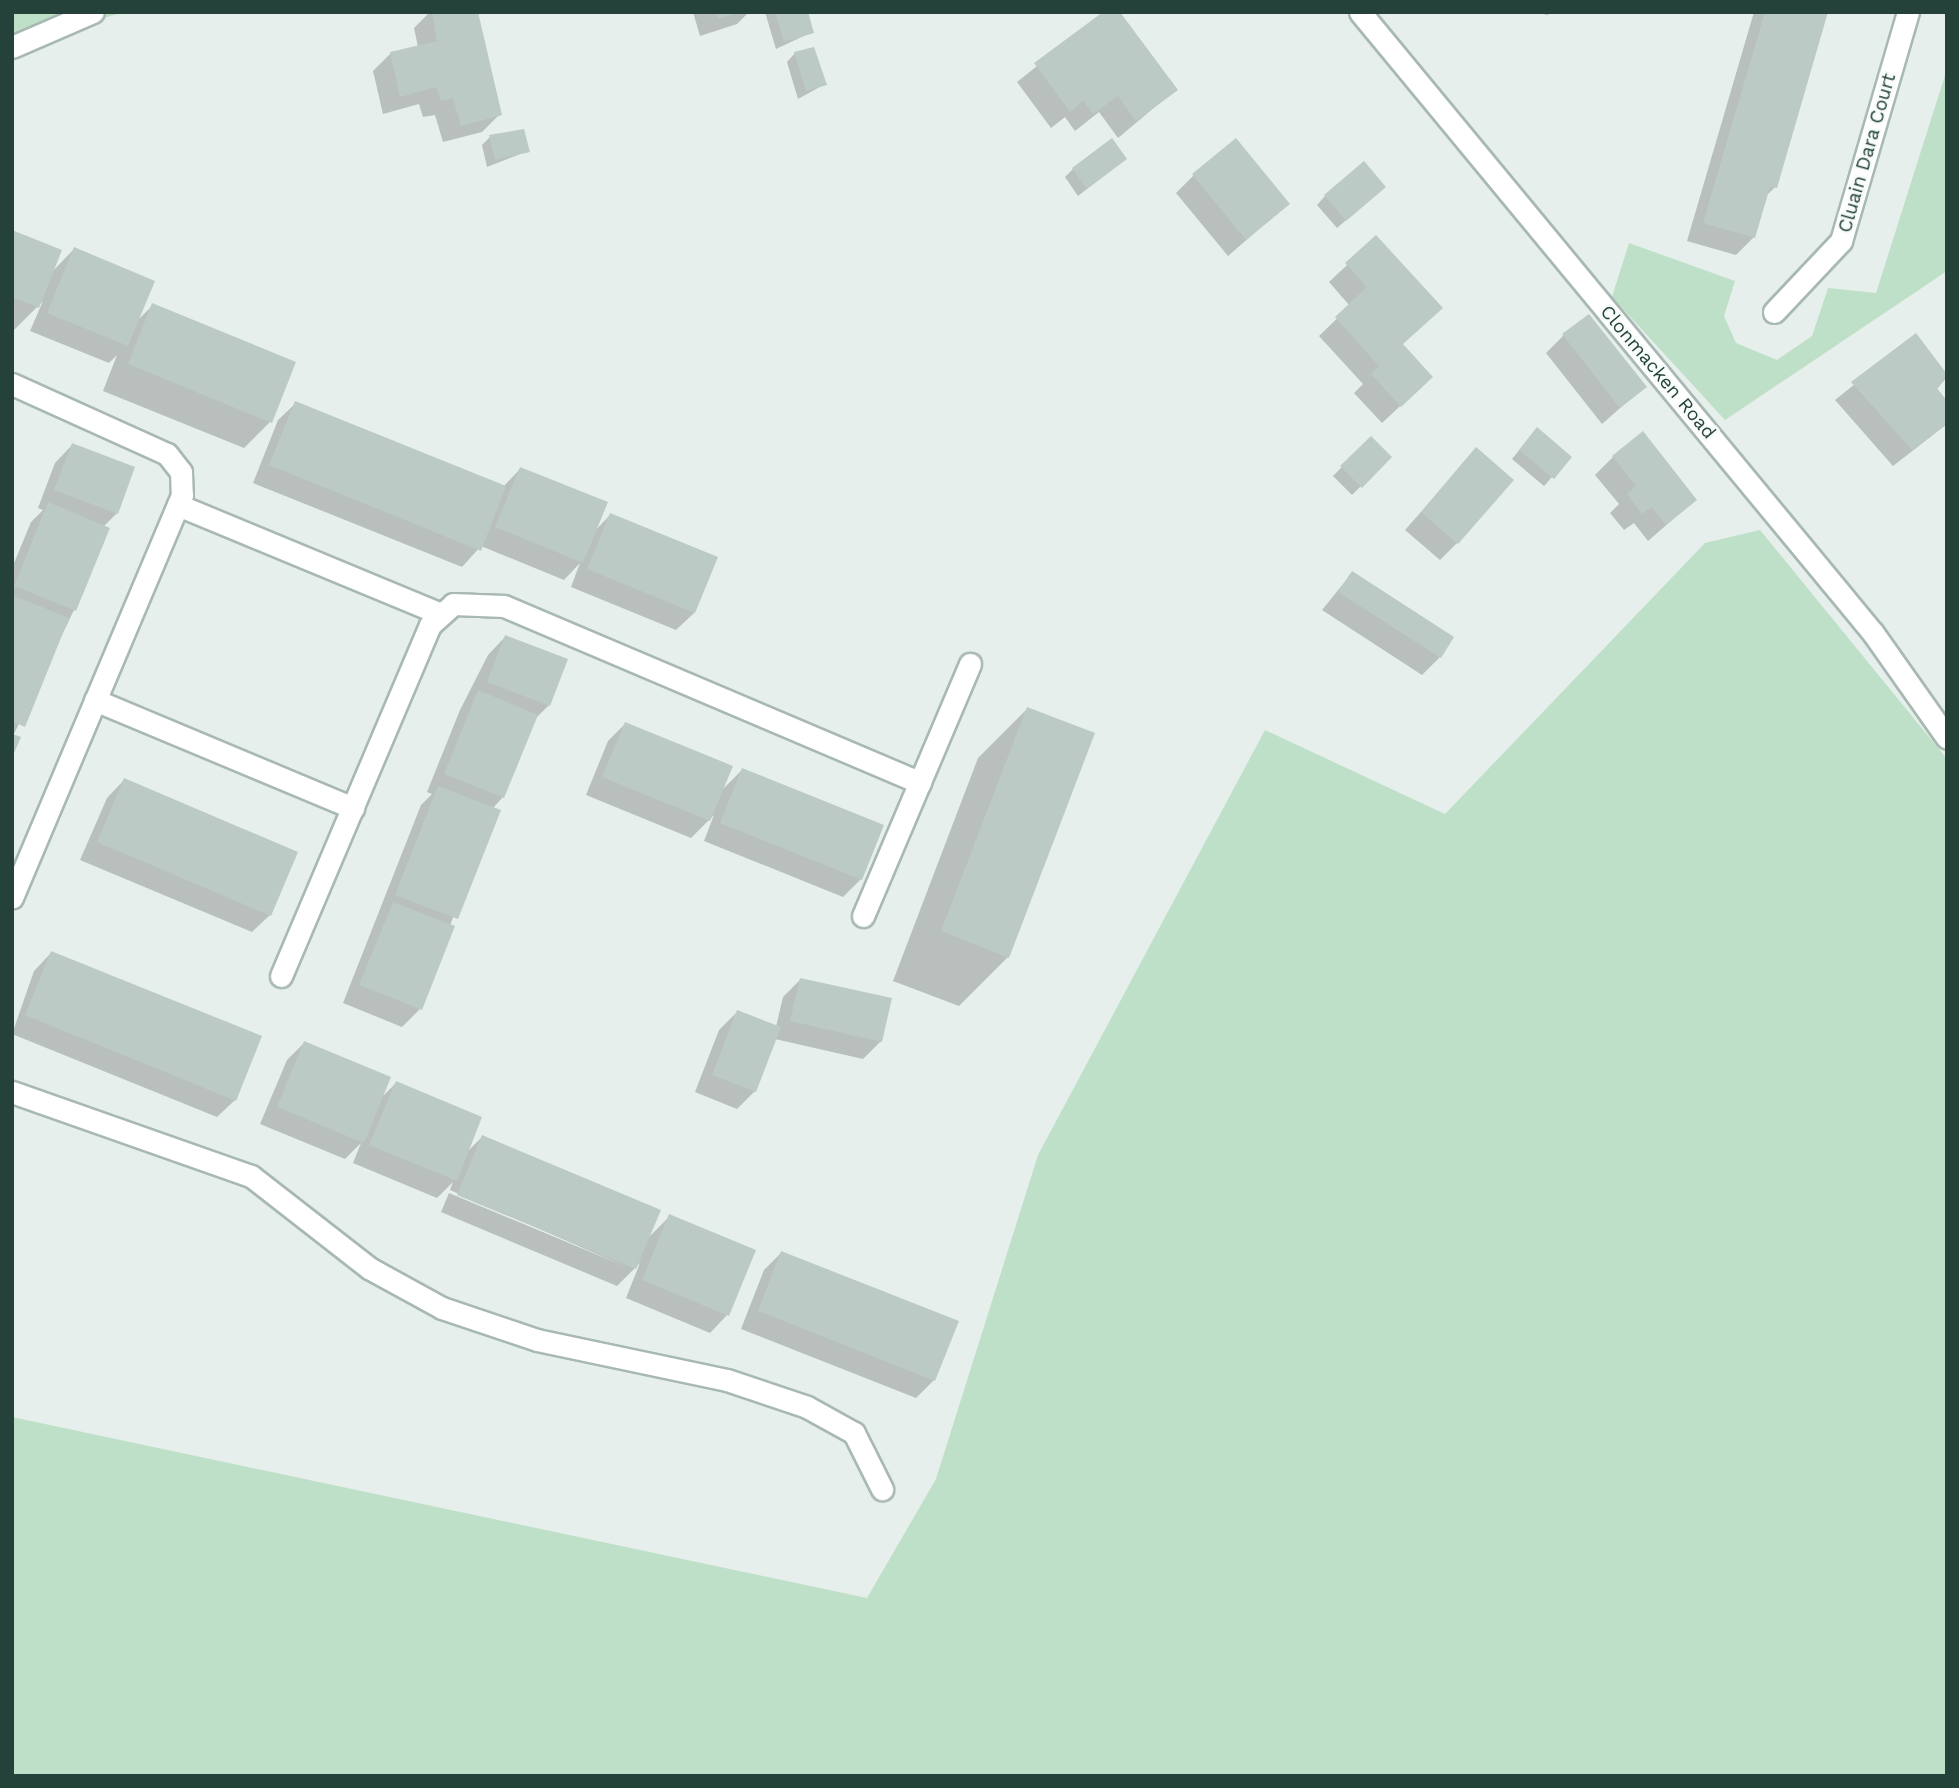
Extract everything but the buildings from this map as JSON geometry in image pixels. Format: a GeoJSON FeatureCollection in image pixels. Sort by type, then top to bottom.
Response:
{"type":"FeatureCollection","features":[{"type":"Feature","properties":{"kind":"street"},"geometry":{"type":"LineString","coordinates":[[12,47],[93,12]]}},
{"type":"Feature","properties":{"kind":"street","name":"Clonmacken Road"},"geometry":{"type":"LineString","coordinates":[[1360,12],[1873,633],[1947,738]]}},
{"type":"Feature","properties":{"kind":"street","name":"Cluain Dara Court"},"geometry":{"type":"LineString","coordinates":[[1774,312],[1841,242],[1908,12]]}},
{"type":"Feature","properties":{"kind":"street"},"geometry":{"type":"LineString","coordinates":[[12,384],[167,454],[180,472],[177,505],[12,898]]}},
{"type":"Feature","properties":{"kind":"street"},"geometry":{"type":"LineString","coordinates":[[177,505],[441,614]]}},
{"type":"Feature","properties":{"kind":"street"},"geometry":{"type":"LineString","coordinates":[[281,976],[430,625],[453,604],[479,600],[504,606],[920,783]]}},
{"type":"Feature","properties":{"kind":"street"},"geometry":{"type":"LineString","coordinates":[[863,916],[970,664]]}},
{"type":"Feature","properties":{"kind":"street"},"geometry":{"type":"LineString","coordinates":[[96,700],[353,808]]}},
{"type":"Feature","properties":{"kind":"street"},"geometry":{"type":"LineString","coordinates":[[12,1092],[194,1151],[251,1176],[369,1268],[442,1308],[537,1340],[727,1380],[807,1407],[853,1433],[882,1489]]}},
{"type":"Feature","properties":{"kind":"green space"},"geometry":{"type":"Polygon","coordinates":[[[12,12],[124,12],[12,46],[12,12]]]}},
{"type":"Feature","properties":{"kind":"green space"},"geometry":{"type":"Polygon","coordinates":[[[1947,69],[1947,271],[1725,420],[1612,297],[1629,243],[1735,281],[1724,316],[1736,343],[1777,360],[1812,336],[1828,288],[1876,293],[1947,69]]]}},
{"type":"Feature","properties":{"kind":"green space"},"geometry":{"type":"Polygon","coordinates":[[[1760,530],[1947,759],[1947,1776],[12,1776],[12,1417],[867,1598],[936,1479],[1038,1155],[1265,730],[1445,814],[1705,543],[1760,530]]]}}]}
